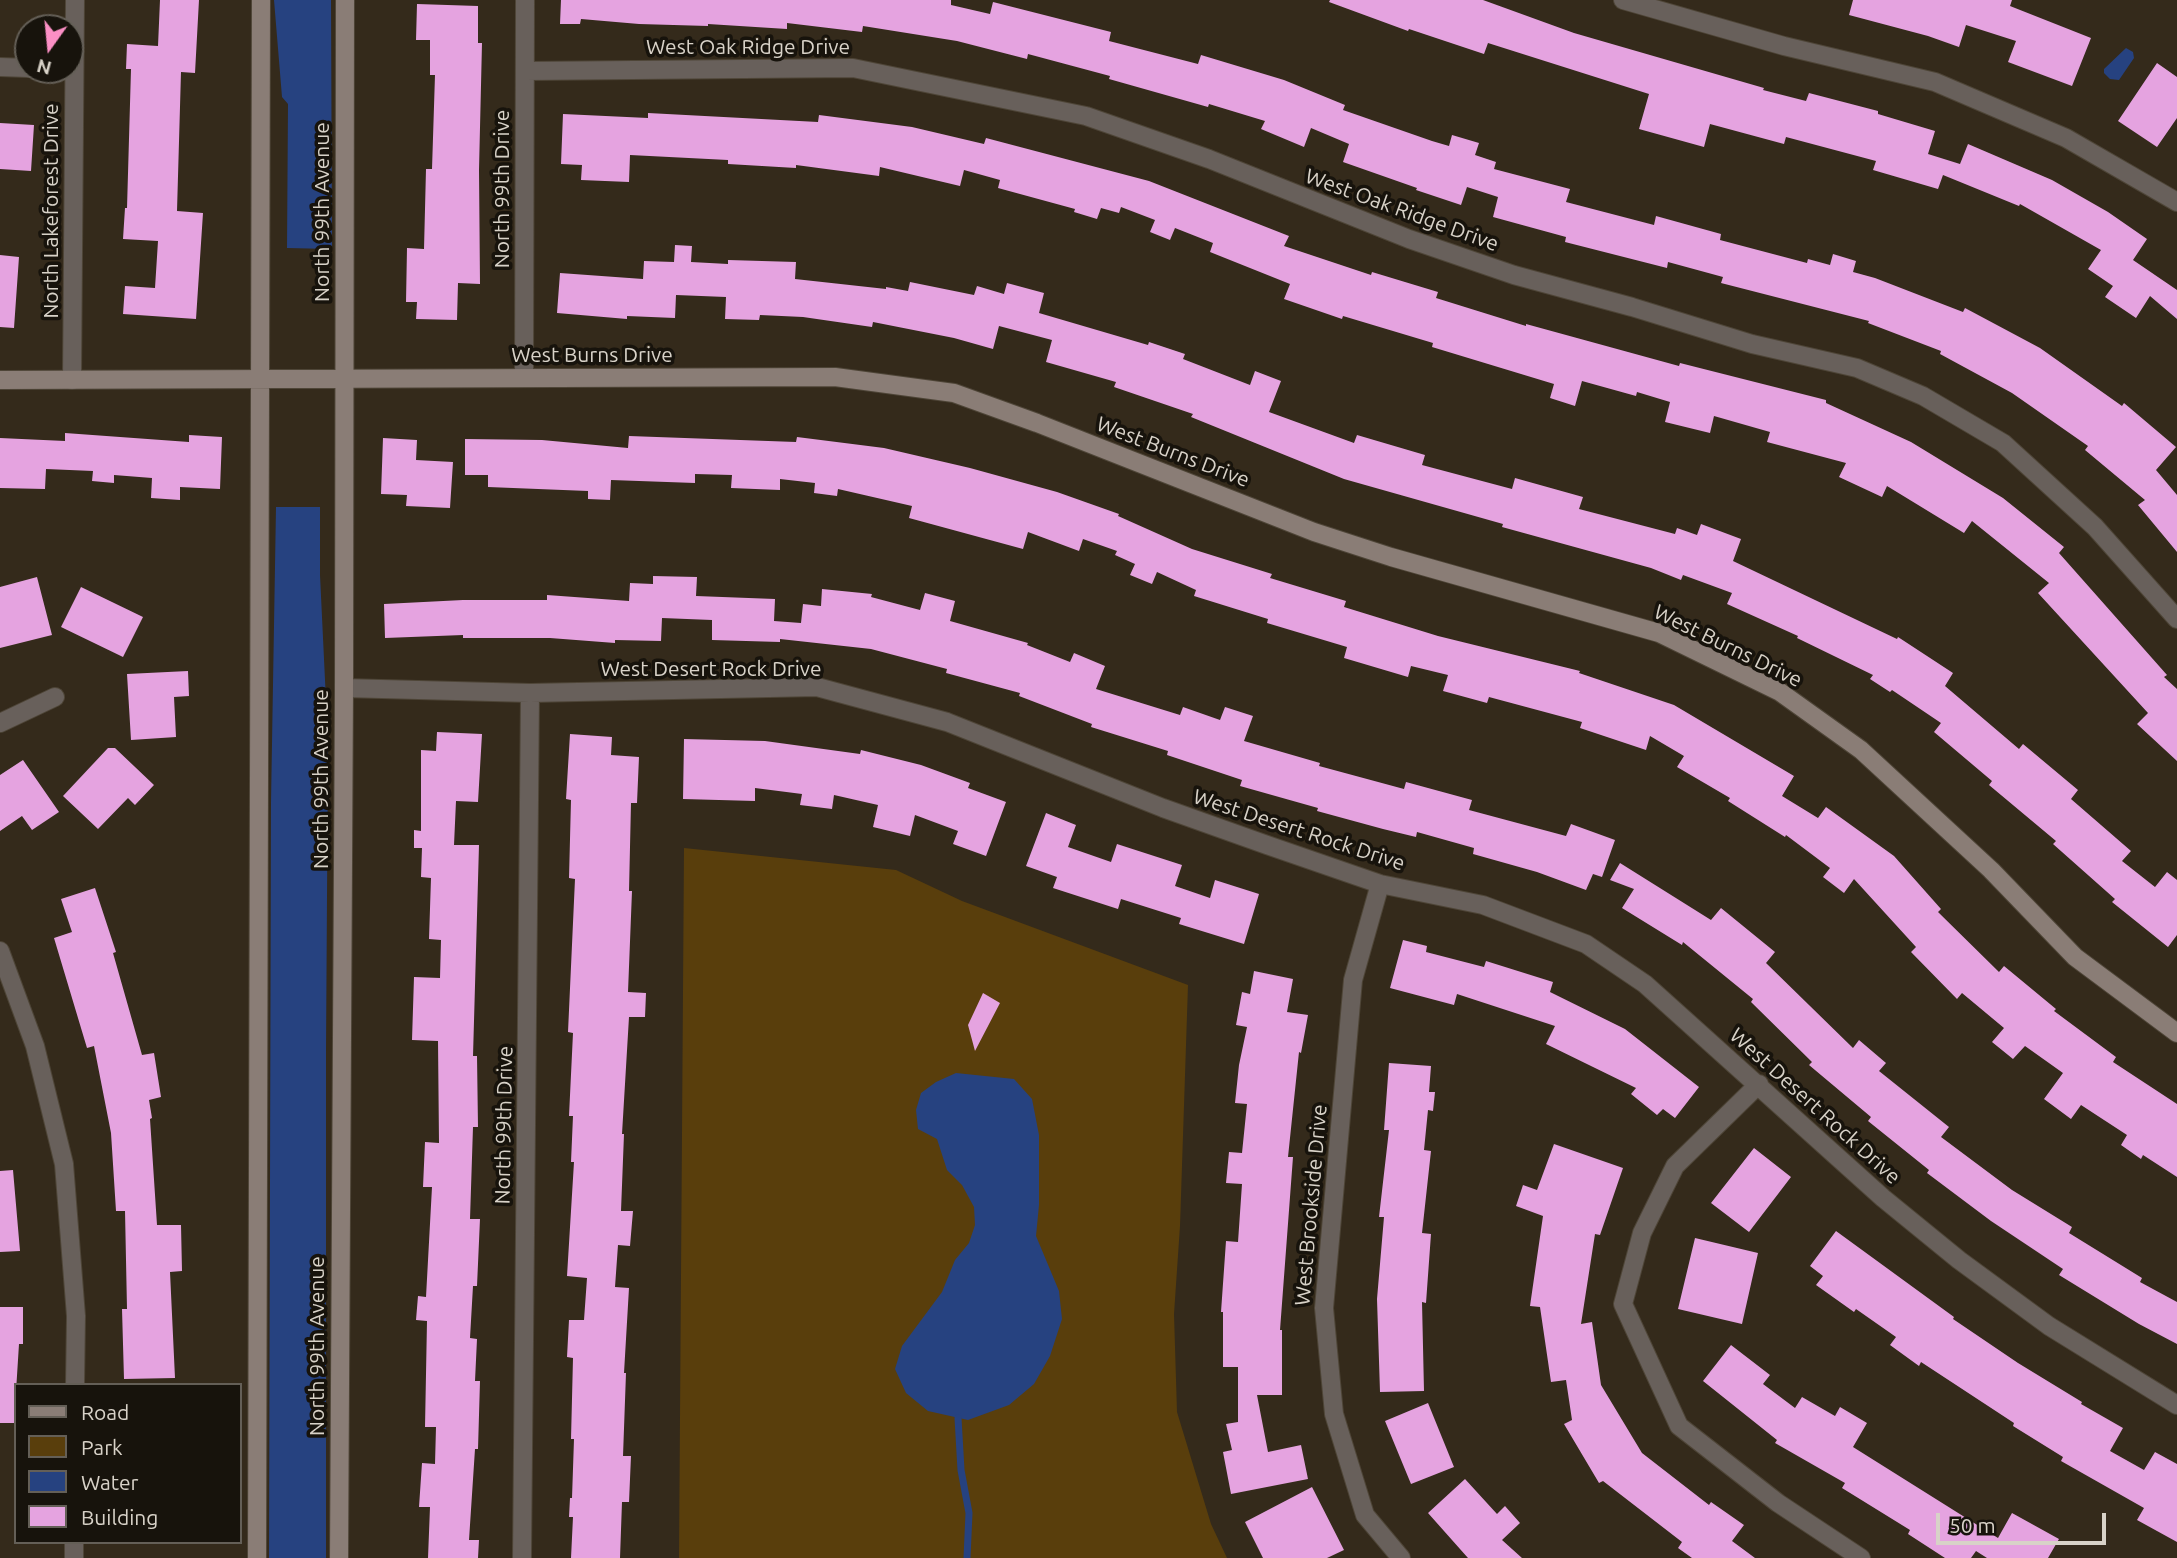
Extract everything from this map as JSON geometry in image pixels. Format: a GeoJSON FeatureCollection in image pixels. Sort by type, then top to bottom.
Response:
{"type":"FeatureCollection","features":[{"type":"Feature","properties":{"kind":"main road"},"geometry":{"type":"LineString","coordinates":[[257,1558],[261,0]]}},
{"type":"Feature","properties":{"kind":"main road","name":"North 99th Avenue"},"geometry":{"type":"LineString","coordinates":[[339,1558],[345,0]]}},
{"type":"Feature","properties":{"kind":"main road","name":"West Burns Drive"},"geometry":{"type":"LineString","coordinates":[[0,380],[835,377],[954,393],[1314,532],[1391,557],[1659,633],[1780,692],[1860,750],[1991,870],[2075,957],[2177,1033]]}},
{"type":"Feature","properties":{"kind":"street","name":"North 99th Drive"},"geometry":{"type":"LineString","coordinates":[[524,378],[525,0]]}},
{"type":"Feature","properties":{"kind":"street"},"geometry":{"type":"LineString","coordinates":[[1623,0],[1784,46],[1935,82],[2066,138],[2177,202]]}},
{"type":"Feature","properties":{"kind":"street","name":"West Oak Ridge Drive"},"geometry":{"type":"LineString","coordinates":[[525,71],[853,68],[1086,116],[1209,159],[1396,234],[1514,275],[1632,307],[1752,344],[1857,368],[1923,396],[2003,443],[2095,527],[2177,619]]}},
{"type":"Feature","properties":{"kind":"street","name":"North Lakeforest Drive"},"geometry":{"type":"LineString","coordinates":[[72,84],[72,380]]}},
{"type":"Feature","properties":{"kind":"street","name":"West Desert Rock Drive"},"geometry":{"type":"LineString","coordinates":[[344,688],[530,693],[817,687],[947,722],[1163,808],[1380,884],[1483,905],[1586,944],[1645,984],[1883,1198],[1959,1260],[2049,1326],[2177,1405]]}},
{"type":"Feature","properties":{"kind":"street","name":"North 99th Drive"},"geometry":{"type":"LineString","coordinates":[[522,1558],[530,693]]}},
{"type":"Feature","properties":{"kind":"street"},"geometry":{"type":"LineString","coordinates":[[0,723],[55,697]]}},
{"type":"Feature","properties":{"kind":"street","name":"West Brookside Drive"},"geometry":{"type":"LineString","coordinates":[[1380,884],[1353,980],[1324,1308],[1334,1414],[1365,1515],[1401,1558]]}},
{"type":"Feature","properties":{"kind":"street"},"geometry":{"type":"LineString","coordinates":[[0,951],[35,1046],[64,1164],[76,1316],[75,1383]]}},
{"type":"Feature","properties":{"kind":"street"},"geometry":{"type":"LineString","coordinates":[[1759,1084],[1675,1166],[1642,1233],[1623,1304],[1679,1426],[1778,1503],[1861,1558]]}},
{"type":"Feature","properties":{"kind":"green space"},"geometry":{"type":"Polygon","coordinates":[[[684,848],[896,870],[962,901],[1188,985],[1180,1226],[1174,1314],[1177,1412],[1211,1524],[1227,1558],[679,1558],[684,848]]]}},
{"type":"Feature","properties":{"kind":"water"},"geometry":{"type":"Polygon","coordinates":[[[274,0],[331,0],[332,249],[287,248],[288,104],[282,97],[274,0]]]}},
{"type":"Feature","properties":{"kind":"water"},"geometry":{"type":"Polygon","coordinates":[[[2126,48],[2133,52],[2134,58],[2119,80],[2110,79],[2104,69],[2126,48]]]}},
{"type":"Feature","properties":{"kind":"water"},"geometry":{"type":"Polygon","coordinates":[[[276,507],[320,507],[320,575],[328,743],[326,1558],[269,1558],[271,802],[276,507]]]}},
{"type":"Feature","properties":{"kind":"water"},"geometry":{"type":"Polygon","coordinates":[[[956,1073],[1014,1079],[1032,1099],[1039,1135],[1036,1236],[1059,1291],[1062,1319],[1050,1356],[1034,1384],[1009,1405],[968,1420],[928,1411],[906,1393],[895,1369],[902,1346],[942,1292],[955,1260],[969,1243],[975,1225],[974,1207],[962,1185],[947,1170],[937,1139],[918,1129],[916,1110],[921,1093],[936,1082],[956,1073]]]}},
{"type":"Feature","properties":{"kind":"building"},"geometry":{"type":"Polygon","coordinates":[[[160,0],[199,0],[195,73],[181,72],[177,211],[203,213],[196,319],[123,314],[125,286],[155,288],[158,241],[123,239],[127,208],[131,69],[126,69],[127,44],[158,46],[160,0]]]}},
{"type":"Feature","properties":{"kind":"building"},"geometry":{"type":"Polygon","coordinates":[[[561,0],[951,0],[951,5],[990,14],[993,2],[1111,32],[1109,41],[1198,64],[1201,55],[1284,80],[1345,105],[1343,110],[1449,146],[1452,135],[1479,143],[1475,155],[1496,162],[1494,169],[1570,189],[1566,202],[1654,225],[1656,216],[1721,234],[1720,240],[1807,263],[1808,259],[1830,265],[1833,254],[1856,261],[1853,272],[1963,312],[1965,308],[2040,348],[2122,406],[2124,403],[2176,447],[2156,470],[2177,495],[2177,552],[2138,505],[2145,500],[2085,450],[2088,446],[2012,393],[1940,354],[1941,351],[1868,323],[1869,321],[1721,283],[1723,277],[1668,262],[1667,268],[1565,242],[1566,237],[1493,217],[1498,197],[1467,187],[1461,205],[1416,190],[1417,188],[1343,162],[1349,144],[1311,128],[1304,147],[1261,129],[1265,121],[1028,54],[1027,59],[957,41],[863,26],[862,32],[787,23],[787,29],[708,24],[639,24],[581,19],[580,24],[560,24],[561,0]]]}},
{"type":"Feature","properties":{"kind":"building"},"geometry":{"type":"Polygon","coordinates":[[[1483,0],[1574,33],[1764,88],[1763,90],[1806,101],[1809,93],[1878,111],[1878,114],[1935,131],[1928,154],[1960,164],[1968,144],[2052,180],[2108,212],[2147,239],[2133,260],[2177,290],[2177,319],[2150,296],[2136,318],[2105,297],[2113,286],[2088,269],[2101,250],[2020,204],[2019,206],[1943,175],[1938,189],[1873,170],[1876,161],[1786,137],[1784,144],[1710,124],[1704,147],[1639,129],[1649,94],[1488,43],[1484,54],[1409,29],[1408,31],[1329,2],[1483,0]]]}},
{"type":"Feature","properties":{"kind":"building"},"geometry":{"type":"Polygon","coordinates":[[[1853,0],[2012,0],[2010,6],[2091,38],[2072,86],[2008,62],[2016,41],[1966,25],[1959,47],[1849,15],[1853,0]]]}},
{"type":"Feature","properties":{"kind":"building"},"geometry":{"type":"Polygon","coordinates":[[[417,4],[478,6],[478,43],[482,43],[480,284],[458,283],[457,320],[416,319],[417,302],[406,302],[407,248],[424,249],[426,169],[432,169],[435,75],[430,75],[430,40],[416,40],[417,4]]]}},
{"type":"Feature","properties":{"kind":"building"},"geometry":{"type":"Polygon","coordinates":[[[2157,63],[2177,77],[2177,118],[2157,147],[2118,121],[2157,63]]]}},
{"type":"Feature","properties":{"kind":"building"},"geometry":{"type":"Polygon","coordinates":[[[648,113],[818,122],[819,115],[912,127],[984,144],[986,138],[1149,181],[1289,236],[1284,246],[1371,275],[1372,272],[1438,292],[1436,298],[1526,326],[1679,366],[1680,363],[1826,400],[1826,403],[1911,442],[2003,498],[2064,547],[2059,553],[2177,689],[2177,761],[2137,724],[2148,713],[2038,593],[2049,583],[1972,521],[1964,533],[1887,486],[1882,497],[1839,477],[1846,463],[1767,442],[1770,432],[1714,416],[1710,433],[1665,422],[1670,402],[1637,392],[1636,396],[1582,381],[1575,406],[1550,398],[1554,384],[1432,347],[1433,343],[1343,316],[1342,319],[1284,299],[1290,284],[1210,252],[1213,243],[1175,228],[1170,240],[1150,232],[1155,220],[1121,207],[1119,213],[1101,208],[1097,219],[1074,212],[1075,209],[998,188],[1000,180],[964,170],[960,186],[880,167],[879,176],[796,165],[796,168],[728,164],[728,160],[630,155],[629,182],[581,180],[582,165],[561,164],[563,114],[648,118],[648,113]]]}},
{"type":"Feature","properties":{"kind":"building"},"geometry":{"type":"Polygon","coordinates":[[[0,123],[34,125],[31,171],[0,169],[0,123]]]}},
{"type":"Feature","properties":{"kind":"building"},"geometry":{"type":"Polygon","coordinates":[[[675,245],[692,246],[691,262],[796,262],[795,279],[908,291],[910,282],[974,295],[977,286],[1004,294],[1007,283],[1044,293],[1039,313],[1185,354],[1183,359],[1250,385],[1255,371],[1281,381],[1269,412],[1354,443],[1357,435],[1425,455],[1422,465],[1512,489],[1515,478],[1583,497],[1579,509],[1675,534],[1677,528],[1697,535],[1701,524],[1741,539],[1733,561],[1897,639],[1898,637],[1953,673],[1945,686],[2019,749],[2023,744],[2078,790],[2071,799],[2131,851],[2122,861],[2155,887],[2167,872],[2177,880],[2177,935],[2168,947],[2112,902],[2115,899],[2053,844],[2056,841],[1989,785],[1992,781],[1934,732],[1941,723],[1892,690],[1890,692],[1870,679],[1873,675],[1797,638],[1798,636],[1727,604],[1732,593],[1683,575],[1681,580],[1651,568],[1502,527],[1503,524],[1344,479],[1191,417],[1193,414],[1114,387],[1116,382],[1046,362],[1052,340],[999,326],[993,349],[954,338],[873,322],[872,327],[803,317],[760,315],[759,320],[725,319],[726,297],[676,295],[675,318],[627,316],[627,319],[557,313],[560,273],[643,279],[644,261],[674,262],[675,245]]]}},
{"type":"Feature","properties":{"kind":"building"},"geometry":{"type":"Polygon","coordinates":[[[0,255],[19,257],[14,328],[0,327],[0,255]]]}},
{"type":"Feature","properties":{"kind":"building"},"geometry":{"type":"Polygon","coordinates":[[[65,433],[189,442],[189,435],[222,437],[220,489],[180,487],[180,500],[151,498],[152,478],[114,475],[114,483],[92,481],[93,471],[46,469],[45,489],[0,488],[0,438],[65,441],[65,433]]]}},
{"type":"Feature","properties":{"kind":"building"},"geometry":{"type":"Polygon","coordinates":[[[629,436],[796,442],[797,437],[884,448],[970,468],[1057,492],[1119,514],[1118,516],[1192,549],[1272,574],[1270,578],[1346,601],[1344,607],[1438,636],[1580,671],[1579,673],[1674,705],[1794,776],[1782,796],[1818,818],[1826,807],[1894,856],[1941,909],[1938,912],[1999,972],[2004,966],[2056,1009],[2054,1011],[2116,1057],[2113,1062],[2177,1104],[2177,1177],[2143,1155],[2141,1159],[2121,1145],[2127,1135],[2081,1105],[2071,1119],[2044,1099],[2063,1073],[2025,1046],[2013,1059],[1992,1042],[2004,1028],[1962,993],[1957,999],[1911,952],[1916,947],[1854,879],[1844,893],[1823,877],[1830,868],[1786,835],[1785,837],[1728,801],[1730,798],[1677,767],[1684,756],[1650,736],[1646,750],[1580,728],[1582,722],[1489,697],[1487,703],[1443,691],[1448,675],[1411,666],[1408,677],[1344,658],[1347,647],[1267,623],[1268,619],[1194,596],[1196,590],[1157,572],[1152,584],[1130,575],[1135,564],[1115,555],[1117,551],[1083,539],[1079,551],[1028,532],[1023,549],[909,518],[912,506],[838,489],[837,496],[814,493],[815,483],[780,479],[780,490],[731,488],[732,475],[695,474],[695,483],[611,480],[610,500],[588,499],[588,491],[488,487],[488,475],[465,475],[465,439],[542,440],[628,448],[629,436]]]}},
{"type":"Feature","properties":{"kind":"building"},"geometry":{"type":"Polygon","coordinates":[[[383,438],[417,440],[416,460],[453,462],[450,508],[406,506],[407,495],[381,494],[383,438]]]}},
{"type":"Feature","properties":{"kind":"building"},"geometry":{"type":"Polygon","coordinates":[[[653,576],[697,577],[696,596],[775,599],[774,621],[801,623],[803,604],[821,606],[822,589],[872,594],[871,597],[920,610],[925,593],[955,601],[950,621],[1028,643],[1027,645],[1070,662],[1074,653],[1105,666],[1096,689],[1180,715],[1183,707],[1220,720],[1225,707],[1253,716],[1244,741],[1320,763],[1319,766],[1404,789],[1406,782],[1472,800],[1469,810],[1566,836],[1571,824],[1615,840],[1602,877],[1593,874],[1586,890],[1537,872],[1473,854],[1474,848],[1417,832],[1416,837],[1383,829],[1240,786],[1242,780],[1167,755],[1168,751],[1091,727],[1092,724],[1019,696],[1020,693],[946,673],[947,669],[871,649],[780,639],[780,642],[712,640],[712,620],[662,618],[661,641],[615,640],[615,643],[550,638],[463,638],[463,635],[385,638],[384,604],[547,600],[547,595],[629,601],[630,583],[653,584],[653,576]]]}},
{"type":"Feature","properties":{"kind":"building"},"geometry":{"type":"Polygon","coordinates":[[[37,577],[52,635],[0,648],[0,587],[37,577]]]}},
{"type":"Feature","properties":{"kind":"building"},"geometry":{"type":"Polygon","coordinates":[[[81,587],[143,617],[123,657],[61,627],[81,587]]]}},
{"type":"Feature","properties":{"kind":"building"},"geometry":{"type":"Polygon","coordinates":[[[188,671],[189,696],[174,697],[176,737],[131,740],[127,674],[188,671]]]}},
{"type":"Feature","properties":{"kind":"building"},"geometry":{"type":"Polygon","coordinates":[[[437,732],[482,734],[478,802],[456,801],[454,845],[479,845],[473,1056],[477,1056],[478,1127],[473,1127],[470,1219],[480,1219],[477,1286],[473,1286],[470,1338],[477,1339],[475,1381],[480,1381],[478,1449],[475,1449],[469,1540],[479,1540],[478,1558],[428,1558],[430,1507],[419,1507],[422,1463],[435,1464],[436,1427],[425,1427],[427,1321],[416,1320],[418,1296],[426,1297],[432,1187],[423,1187],[425,1142],[439,1143],[438,1041],[412,1040],[414,977],[440,978],[441,940],[429,939],[431,878],[421,877],[422,848],[414,848],[414,830],[421,831],[421,750],[436,751],[437,732]]]}},
{"type":"Feature","properties":{"kind":"building"},"geometry":{"type":"Polygon","coordinates":[[[570,734],[612,737],[611,755],[639,757],[637,803],[631,803],[629,891],[632,891],[628,992],[646,993],[645,1017],[629,1017],[622,1134],[621,1211],[633,1211],[630,1246],[618,1245],[615,1287],[629,1288],[623,1456],[631,1456],[629,1502],[622,1502],[620,1558],[571,1558],[573,1517],[569,1517],[574,1439],[571,1439],[573,1358],[567,1357],[569,1320],[584,1320],[587,1278],[567,1276],[574,1162],[571,1162],[573,1116],[569,1116],[573,1033],[568,1032],[575,879],[569,878],[571,800],[566,799],[570,734]]]}},
{"type":"Feature","properties":{"kind":"building"},"geometry":{"type":"Polygon","coordinates":[[[684,739],[765,741],[860,754],[861,750],[921,765],[970,783],[968,788],[1006,802],[986,856],[953,844],[958,831],[915,815],[910,836],[873,827],[878,805],[834,795],[832,809],[800,805],[802,794],[755,788],[755,801],[683,799],[684,739]]]}},
{"type":"Feature","properties":{"kind":"building"},"geometry":{"type":"Polygon","coordinates":[[[108,748],[115,748],[154,785],[135,805],[128,798],[98,829],[63,796],[108,748]]]}},
{"type":"Feature","properties":{"kind":"building"},"geometry":{"type":"Polygon","coordinates":[[[23,760],[59,812],[32,830],[22,816],[0,831],[0,775],[23,760]]]}},
{"type":"Feature","properties":{"kind":"building"},"geometry":{"type":"Polygon","coordinates":[[[1046,813],[1076,825],[1068,847],[1111,862],[1117,844],[1182,865],[1175,886],[1210,898],[1215,880],[1259,894],[1244,944],[1179,924],[1181,918],[1121,899],[1118,909],[1053,888],[1057,877],[1026,866],[1046,813]]]}},
{"type":"Feature","properties":{"kind":"building"},"geometry":{"type":"Polygon","coordinates":[[[1620,863],[1711,920],[1721,908],[1775,952],[1766,963],[1853,1048],[1859,1040],[1886,1063],[1879,1071],[1949,1127],[1941,1137],[2012,1190],[2072,1227],[2069,1233],[2142,1278],[2140,1282],[2177,1302],[2177,1344],[2059,1275],[2063,1269],[1991,1221],[1927,1173],[1929,1170],[1868,1121],[1871,1117],[1809,1065],[1812,1062],[1751,1002],[1753,999],[1683,942],[1682,945],[1622,908],[1634,889],[1610,880],[1620,863]]]}},
{"type":"Feature","properties":{"kind":"building"},"geometry":{"type":"Polygon","coordinates":[[[95,888],[116,952],[113,953],[142,1055],[154,1053],[161,1097],[149,1100],[157,1225],[181,1225],[182,1271],[170,1272],[175,1378],[124,1379],[122,1309],[127,1309],[125,1211],[116,1211],[111,1133],[94,1046],[87,1048],[54,938],[72,932],[61,899],[95,888]]]}},
{"type":"Feature","properties":{"kind":"building"},"geometry":{"type":"Polygon","coordinates":[[[1403,940],[1427,946],[1426,952],[1484,967],[1486,961],[1553,982],[1550,992],[1625,1029],[1699,1087],[1675,1118],[1663,1109],[1657,1115],[1631,1094],[1636,1088],[1546,1044],[1555,1026],[1457,994],[1454,1005],[1390,988],[1403,940]]]}},
{"type":"Feature","properties":{"kind":"building"},"geometry":{"type":"Polygon","coordinates":[[[1254,971],[1293,979],[1287,1012],[1308,1015],[1301,1053],[1299,1052],[1288,1157],[1293,1157],[1280,1330],[1282,1395],[1257,1395],[1268,1452],[1301,1445],[1308,1479],[1231,1494],[1223,1452],[1232,1450],[1226,1424],[1238,1422],[1238,1367],[1223,1367],[1221,1312],[1226,1241],[1238,1242],[1242,1184],[1226,1183],[1229,1152],[1242,1153],[1247,1104],[1235,1103],[1247,1027],[1236,1025],[1242,992],[1250,994],[1254,971]]]}},
{"type":"Feature","properties":{"kind":"building"},"geometry":{"type":"Polygon","coordinates":[[[983,993],[1000,1003],[975,1051],[968,1025],[983,993]]]}},
{"type":"Feature","properties":{"kind":"building"},"geometry":{"type":"Polygon","coordinates":[[[1389,1063],[1431,1066],[1429,1092],[1435,1092],[1433,1111],[1428,1110],[1424,1150],[1431,1151],[1422,1233],[1431,1234],[1426,1303],[1422,1302],[1424,1391],[1380,1392],[1377,1299],[1384,1217],[1379,1217],[1389,1130],[1384,1130],[1389,1063]]]}},
{"type":"Feature","properties":{"kind":"building"},"geometry":{"type":"Polygon","coordinates":[[[1554,1144],[1623,1168],[1600,1235],[1595,1234],[1581,1324],[1592,1322],[1601,1385],[1642,1453],[1709,1505],[1711,1502],[1744,1525],[1732,1541],[1755,1558],[1692,1558],[1678,1548],[1682,1542],[1603,1481],[1599,1483],[1564,1424],[1572,1420],[1566,1380],[1551,1382],[1540,1307],[1530,1306],[1543,1216],[1516,1206],[1523,1185],[1537,1190],[1554,1144]]]}},
{"type":"Feature","properties":{"kind":"building"},"geometry":{"type":"Polygon","coordinates":[[[1754,1148],[1791,1177],[1749,1232],[1711,1203],[1754,1148]]]}},
{"type":"Feature","properties":{"kind":"building"},"geometry":{"type":"Polygon","coordinates":[[[13,1170],[20,1251],[0,1252],[0,1171],[13,1170]]]}},
{"type":"Feature","properties":{"kind":"building"},"geometry":{"type":"Polygon","coordinates":[[[1836,1231],[1954,1317],[1953,1319],[2082,1402],[2081,1404],[2123,1428],[2110,1451],[2144,1470],[2155,1452],[2177,1464],[2177,1542],[2137,1520],[2144,1508],[2061,1461],[2063,1457],[2013,1426],[2014,1423],[1921,1362],[1919,1366],[1890,1345],[1896,1337],[1816,1285],[1823,1276],[1810,1266],[1836,1231]]]}},
{"type":"Feature","properties":{"kind":"building"},"geometry":{"type":"Polygon","coordinates":[[[1695,1238],[1758,1253],[1742,1324],[1678,1309],[1695,1238]]]}},
{"type":"Feature","properties":{"kind":"building"},"geometry":{"type":"Polygon","coordinates":[[[0,1307],[23,1307],[23,1344],[19,1344],[17,1383],[14,1383],[14,1423],[0,1423],[0,1307]]]}},
{"type":"Feature","properties":{"kind":"building"},"geometry":{"type":"Polygon","coordinates":[[[1731,1345],[1770,1375],[1763,1384],[1795,1408],[1802,1397],[1835,1416],[1840,1407],[1867,1423],[1853,1447],[1998,1538],[2012,1513],[2059,1539],[2048,1558],[1987,1558],[1976,1551],[1971,1558],[1945,1558],[1908,1534],[1910,1530],[1842,1488],[1845,1483],[1775,1443],[1777,1440],[1703,1381],[1731,1345]]]}},
{"type":"Feature","properties":{"kind":"building"},"geometry":{"type":"Polygon","coordinates":[[[1428,1403],[1454,1467],[1411,1484],[1385,1421],[1428,1403]]]}},
{"type":"Feature","properties":{"kind":"building"},"geometry":{"type":"Polygon","coordinates":[[[1465,1479],[1497,1514],[1505,1506],[1520,1523],[1502,1540],[1522,1558],[1468,1558],[1428,1513],[1465,1479]]]}},
{"type":"Feature","properties":{"kind":"building"},"geometry":{"type":"Polygon","coordinates":[[[1312,1487],[1344,1550],[1327,1558],[1263,1558],[1245,1522],[1312,1487]]]}},
{"type":"Feature","properties":{"kind":"waterway"},"geometry":{"type":"LineString","coordinates":[[958,1418],[961,1470],[969,1513],[967,1558]]}}]}
